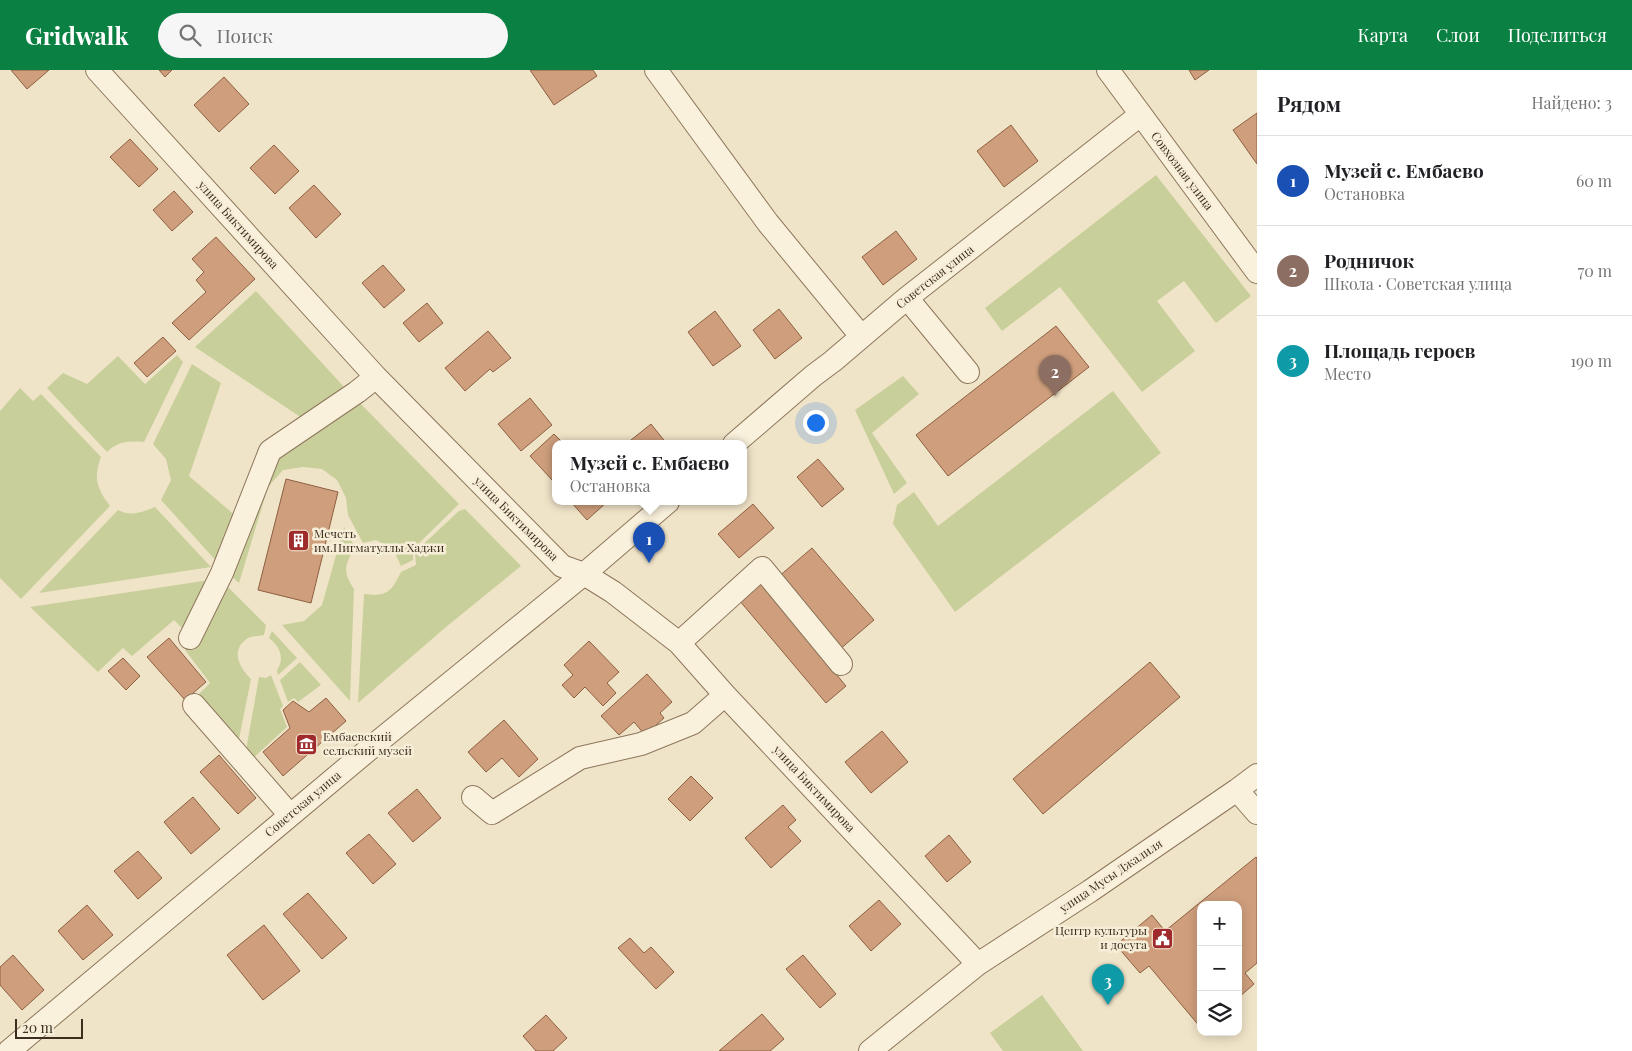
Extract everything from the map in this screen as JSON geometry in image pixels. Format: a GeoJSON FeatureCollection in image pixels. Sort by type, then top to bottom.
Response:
{"type":"FeatureCollection","features":[{"type":"Feature","properties":{"kind":"street","name":"улица Биктимирова"},"geometry":{"type":"LineString","coordinates":[[97,70],[376,377],[562,566],[584,574],[613,592],[679,643],[725,695],[978,964]]}},
{"type":"Feature","properties":{"kind":"street"},"geometry":{"type":"LineString","coordinates":[[656,70],[768,223],[861,336]]}},
{"type":"Feature","properties":{"kind":"street","name":"Совхозная улица"},"geometry":{"type":"LineString","coordinates":[[1108,70],[1257,272]]}},
{"type":"Feature","properties":{"kind":"street","name":"Советская улица"},"geometry":{"type":"LineString","coordinates":[[739,440],[907,298],[1140,115]]}},
{"type":"Feature","properties":{"kind":"street"},"geometry":{"type":"LineString","coordinates":[[907,298],[968,372]]}},
{"type":"Feature","properties":{"kind":"street"},"geometry":{"type":"LineString","coordinates":[[190,638],[222,573],[270,451],[376,377]]}},
{"type":"Feature","properties":{"kind":"street","name":"Советская улица"},"geometry":{"type":"LineString","coordinates":[[10,1051],[290,815],[584,574],[664,505]]}},
{"type":"Feature","properties":{"kind":"street"},"geometry":{"type":"LineString","coordinates":[[679,643],[762,568],[841,664]]}},
{"type":"Feature","properties":{"kind":"street"},"geometry":{"type":"LineString","coordinates":[[473,797],[492,813],[580,758],[641,744],[693,723],[725,695]]}},
{"type":"Feature","properties":{"kind":"street"},"geometry":{"type":"LineString","coordinates":[[194,705],[290,815]]}},
{"type":"Feature","properties":{"kind":"street","name":"улица Мусы Джалиля"},"geometry":{"type":"LineString","coordinates":[[870,1051],[978,964],[1090,891],[1257,775]]}},
{"type":"Feature","properties":{"kind":"street"},"geometry":{"type":"LineString","coordinates":[[1237,790],[1257,813]]}},
{"type":"Feature","properties":{"kind":"green space"},"geometry":{"type":"Polygon","coordinates":[[[1156,175],[1251,296],[1216,323],[1184,281],[1157,301],[1195,351],[1142,392],[1060,287],[1002,331],[985,308],[1156,175]]]}},
{"type":"Feature","properties":{"kind":"green space"},"geometry":{"type":"Polygon","coordinates":[[[256,291],[345,388],[302,418],[195,347],[256,291]]]}},
{"type":"Feature","properties":{"kind":"green space"},"geometry":{"type":"Polygon","coordinates":[[[177,355],[183,362],[144,442],[124,442],[107,452],[47,388],[63,373],[87,384],[118,356],[145,384],[177,355]]]}},
{"type":"Feature","properties":{"kind":"green space"},"geometry":{"type":"Polygon","coordinates":[[[192,364],[221,383],[189,476],[237,517],[218,563],[161,500],[171,480],[166,459],[153,444],[192,364]]]}},
{"type":"Feature","properties":{"kind":"green space"},"geometry":{"type":"Polygon","coordinates":[[[903,376],[919,394],[872,433],[907,483],[894,494],[855,410],[903,376]]]}},
{"type":"Feature","properties":{"kind":"green space"},"geometry":{"type":"Polygon","coordinates":[[[20,388],[33,401],[41,394],[101,457],[97,471],[98,483],[102,494],[110,506],[21,599],[0,578],[0,411],[20,388]]]}},
{"type":"Feature","properties":{"kind":"green space"},"geometry":{"type":"Polygon","coordinates":[[[1113,391],[1161,453],[955,612],[893,524],[897,505],[914,492],[938,526],[1113,391]]]}},
{"type":"Feature","properties":{"kind":"green space"},"geometry":{"type":"Polygon","coordinates":[[[357,400],[459,504],[413,549],[413,560],[401,566],[393,549],[376,540],[363,543],[348,515],[346,498],[337,480],[322,469],[303,467],[283,470],[268,487],[239,583],[228,573],[259,487],[282,453],[357,400]]]}},
{"type":"Feature","properties":{"kind":"green space"},"geometry":{"type":"Polygon","coordinates":[[[155,507],[211,567],[39,593],[118,510],[132,513],[155,507]]]}},
{"type":"Feature","properties":{"kind":"green space"},"geometry":{"type":"Polygon","coordinates":[[[465,509],[521,566],[446,627],[358,703],[364,594],[378,595],[391,589],[401,572],[416,565],[415,552],[459,511],[465,509]]]}},
{"type":"Feature","properties":{"kind":"green space"},"geometry":{"type":"Polygon","coordinates":[[[344,527],[355,547],[346,568],[346,573],[354,589],[350,701],[282,625],[304,621],[322,605],[344,527]]]}},
{"type":"Feature","properties":{"kind":"green space"},"geometry":{"type":"Polygon","coordinates":[[[210,580],[186,632],[174,620],[132,656],[123,648],[98,672],[30,607],[210,580]]]}},
{"type":"Feature","properties":{"kind":"green space"},"geometry":{"type":"Polygon","coordinates":[[[224,583],[266,625],[264,635],[248,638],[239,648],[238,658],[240,664],[251,679],[238,744],[198,695],[210,683],[185,650],[194,642],[224,583]]]}},
{"type":"Feature","properties":{"kind":"green space"},"geometry":{"type":"Polygon","coordinates":[[[272,631],[297,658],[278,675],[277,670],[281,657],[276,645],[269,638],[272,631]]]}},
{"type":"Feature","properties":{"kind":"green space"},"geometry":{"type":"Polygon","coordinates":[[[300,662],[321,685],[298,702],[294,698],[288,702],[280,680],[300,662]]]}},
{"type":"Feature","properties":{"kind":"green space"},"geometry":{"type":"Polygon","coordinates":[[[271,675],[283,706],[280,709],[287,727],[252,759],[246,750],[259,677],[266,678],[271,675]]]}},
{"type":"Feature","properties":{"kind":"green space"},"geometry":{"type":"Polygon","coordinates":[[[1042,995],[1083,1051],[1003,1051],[990,1033],[1042,995]]]}},
{"type":"Feature","properties":{"kind":"building"},"geometry":{"type":"Polygon","coordinates":[[[11,70],[49,70],[27,89],[11,70]]]}},
{"type":"Feature","properties":{"kind":"building"},"geometry":{"type":"Polygon","coordinates":[[[159,70],[172,70],[165,77],[159,70]]]}},
{"type":"Feature","properties":{"kind":"building"},"geometry":{"type":"Polygon","coordinates":[[[530,70],[593,70],[597,76],[554,105],[530,70]]]}},
{"type":"Feature","properties":{"kind":"building"},"geometry":{"type":"Polygon","coordinates":[[[1189,70],[1209,70],[1195,80],[1189,70]]]}},
{"type":"Feature","properties":{"kind":"building"},"geometry":{"type":"Polygon","coordinates":[[[224,77],[249,104],[219,132],[194,105],[224,77]]]}},
{"type":"Feature","properties":{"kind":"building"},"geometry":{"type":"Polygon","coordinates":[[[1257,113],[1257,164],[1233,130],[1257,113]]]}},
{"type":"Feature","properties":{"kind":"building"},"geometry":{"type":"Polygon","coordinates":[[[1011,125],[1038,161],[1004,187],[977,151],[1011,125]]]}},
{"type":"Feature","properties":{"kind":"building"},"geometry":{"type":"Polygon","coordinates":[[[130,139],[158,169],[139,187],[110,157],[130,139]]]}},
{"type":"Feature","properties":{"kind":"building"},"geometry":{"type":"Polygon","coordinates":[[[274,145],[299,171],[275,194],[250,168],[274,145]]]}},
{"type":"Feature","properties":{"kind":"building"},"geometry":{"type":"Polygon","coordinates":[[[314,185],[341,214],[316,238],[289,208],[314,185]]]}},
{"type":"Feature","properties":{"kind":"building"},"geometry":{"type":"Polygon","coordinates":[[[174,191],[193,212],[172,231],[153,210],[174,191]]]}},
{"type":"Feature","properties":{"kind":"building"},"geometry":{"type":"Polygon","coordinates":[[[896,231],[917,259],[883,285],[862,257],[896,231]]]}},
{"type":"Feature","properties":{"kind":"building"},"geometry":{"type":"Polygon","coordinates":[[[216,237],[255,279],[189,340],[172,323],[206,292],[196,280],[204,272],[192,259],[216,237]]]}},
{"type":"Feature","properties":{"kind":"building"},"geometry":{"type":"Polygon","coordinates":[[[383,265],[405,290],[384,308],[362,283],[383,265]]]}},
{"type":"Feature","properties":{"kind":"building"},"geometry":{"type":"Polygon","coordinates":[[[427,303],[443,323],[419,342],[403,323],[427,303]]]}},
{"type":"Feature","properties":{"kind":"building"},"geometry":{"type":"Polygon","coordinates":[[[779,309],[802,338],[775,359],[753,330],[779,309]]]}},
{"type":"Feature","properties":{"kind":"building"},"geometry":{"type":"Polygon","coordinates":[[[715,311],[741,346],[713,366],[688,332],[715,311]]]}},
{"type":"Feature","properties":{"kind":"building"},"geometry":{"type":"Polygon","coordinates":[[[1056,326],[1089,367],[948,476],[916,435],[1056,326]]]}},
{"type":"Feature","properties":{"kind":"building"},"geometry":{"type":"Polygon","coordinates":[[[488,331],[511,358],[493,372],[490,369],[465,391],[445,368],[488,331]]]}},
{"type":"Feature","properties":{"kind":"building"},"geometry":{"type":"Polygon","coordinates":[[[163,337],[176,351],[147,377],[134,363],[163,337]]]}},
{"type":"Feature","properties":{"kind":"building"},"geometry":{"type":"Polygon","coordinates":[[[530,398],[552,425],[521,451],[498,424],[530,398]]]}},
{"type":"Feature","properties":{"kind":"building"},"geometry":{"type":"Polygon","coordinates":[[[651,424],[664,440],[631,440],[651,424]]]}},
{"type":"Feature","properties":{"kind":"building"},"geometry":{"type":"Polygon","coordinates":[[[554,434],[560,440],[552,440],[552,480],[530,456],[554,434]]]}},
{"type":"Feature","properties":{"kind":"building"},"geometry":{"type":"Polygon","coordinates":[[[818,459],[844,489],[822,507],[797,477],[818,459]]]}},
{"type":"Feature","properties":{"kind":"building","name":"Мечеть им.Нигматуллы Хаджи"},"geometry":{"type":"Polygon","coordinates":[[[286,479],[338,492],[311,603],[258,590],[286,479]]]}},
{"type":"Feature","properties":{"kind":"building"},"geometry":{"type":"Polygon","coordinates":[[[753,504],[774,528],[739,558],[718,534],[753,504]]]}},
{"type":"Feature","properties":{"kind":"building"},"geometry":{"type":"Polygon","coordinates":[[[574,505],[604,505],[587,520],[574,505]]]}},
{"type":"Feature","properties":{"kind":"building"},"geometry":{"type":"Polygon","coordinates":[[[812,548],[874,620],[839,650],[777,578],[812,548]]]}},
{"type":"Feature","properties":{"kind":"building"},"geometry":{"type":"Polygon","coordinates":[[[760,583],[846,686],[826,703],[739,600],[760,583]]]}},
{"type":"Feature","properties":{"kind":"building"},"geometry":{"type":"Polygon","coordinates":[[[169,638],[206,682],[185,700],[147,657],[169,638]]]}},
{"type":"Feature","properties":{"kind":"building"},"geometry":{"type":"Polygon","coordinates":[[[589,641],[619,672],[607,683],[616,693],[603,706],[585,687],[574,698],[562,685],[573,675],[564,665],[589,641]]]}},
{"type":"Feature","properties":{"kind":"building"},"geometry":{"type":"Polygon","coordinates":[[[123,658],[140,676],[126,690],[108,671],[123,658]]]}},
{"type":"Feature","properties":{"kind":"building"},"geometry":{"type":"Polygon","coordinates":[[[1150,662],[1180,697],[1043,814],[1013,779],[1150,662]]]}},
{"type":"Feature","properties":{"kind":"building"},"geometry":{"type":"Polygon","coordinates":[[[647,674],[672,702],[660,713],[664,718],[645,735],[634,722],[619,735],[601,716],[647,674]]]}},
{"type":"Feature","properties":{"kind":"building"},"geometry":{"type":"Polygon","coordinates":[[[326,698],[346,721],[283,776],[263,752],[290,728],[283,710],[293,701],[309,712],[326,698]]]}},
{"type":"Feature","properties":{"kind":"building"},"geometry":{"type":"Polygon","coordinates":[[[504,720],[538,759],[519,777],[502,758],[486,772],[468,752],[504,720]]]}},
{"type":"Feature","properties":{"kind":"building"},"geometry":{"type":"Polygon","coordinates":[[[882,731],[908,762],[871,793],[845,762],[882,731]]]}},
{"type":"Feature","properties":{"kind":"building"},"geometry":{"type":"Polygon","coordinates":[[[219,755],[256,798],[238,814],[200,772],[219,755]]]}},
{"type":"Feature","properties":{"kind":"building"},"geometry":{"type":"Polygon","coordinates":[[[691,776],[713,798],[690,821],[668,799],[691,776]]]}},
{"type":"Feature","properties":{"kind":"building"},"geometry":{"type":"Polygon","coordinates":[[[417,789],[441,818],[413,842],[388,813],[417,789]]]}},
{"type":"Feature","properties":{"kind":"building"},"geometry":{"type":"Polygon","coordinates":[[[193,797],[220,829],[191,854],[164,822],[193,797]]]}},
{"type":"Feature","properties":{"kind":"building"},"geometry":{"type":"Polygon","coordinates":[[[783,805],[796,820],[788,827],[801,841],[771,868],[745,838],[783,805]]]}},
{"type":"Feature","properties":{"kind":"building"},"geometry":{"type":"Polygon","coordinates":[[[369,834],[396,864],[373,884],[346,853],[369,834]]]}},
{"type":"Feature","properties":{"kind":"building"},"geometry":{"type":"Polygon","coordinates":[[[949,835],[971,862],[947,882],[925,856],[949,835]]]}},
{"type":"Feature","properties":{"kind":"building"},"geometry":{"type":"Polygon","coordinates":[[[138,851],[162,878],[138,899],[114,871],[138,851]]]}},
{"type":"Feature","properties":{"kind":"building","name":"Центр культуры и досуга"},"geometry":{"type":"Polygon","coordinates":[[[1257,858],[1257,963],[1245,973],[1254,984],[1242,994],[1242,901],[1202,901],[1257,858]]]}},
{"type":"Feature","properties":{"kind":"building"},"geometry":{"type":"Polygon","coordinates":[[[308,893],[347,938],[322,959],[283,914],[308,893]]]}},
{"type":"Feature","properties":{"kind":"building"},"geometry":{"type":"Polygon","coordinates":[[[879,900],[901,924],[871,951],[849,926],[879,900]]]}},
{"type":"Feature","properties":{"kind":"building"},"geometry":{"type":"Polygon","coordinates":[[[87,905],[113,935],[83,960],[58,931],[87,905]]]}},
{"type":"Feature","properties":{"kind":"building","name":"Центр культуры и досуга"},"geometry":{"type":"Polygon","coordinates":[[[1197,905],[1197,1023],[1149,966],[1140,973],[1116,945],[1152,915],[1165,931],[1197,905]]]}},
{"type":"Feature","properties":{"kind":"building"},"geometry":{"type":"Polygon","coordinates":[[[264,925],[300,971],[263,1000],[227,955],[264,925]]]}},
{"type":"Feature","properties":{"kind":"building"},"geometry":{"type":"Polygon","coordinates":[[[630,938],[644,953],[651,947],[674,972],[656,989],[618,948],[630,938]]]}},
{"type":"Feature","properties":{"kind":"building"},"geometry":{"type":"Polygon","coordinates":[[[13,955],[44,990],[22,1010],[0,985],[0,967],[13,955]]]}},
{"type":"Feature","properties":{"kind":"building"},"geometry":{"type":"Polygon","coordinates":[[[803,955],[836,994],[820,1008],[786,969],[803,955]]]}},
{"type":"Feature","properties":{"kind":"building"},"geometry":{"type":"Polygon","coordinates":[[[762,1014],[784,1039],[770,1051],[719,1051],[762,1014]]]}},
{"type":"Feature","properties":{"kind":"building"},"geometry":{"type":"Polygon","coordinates":[[[546,1015],[567,1038],[553,1051],[536,1051],[523,1036],[546,1015]]]}},
{"type":"Feature","properties":{"kind":"place","name":"Родничок"},"geometry":{"type":"Point","coordinates":[1055,396]}},
{"type":"Feature","properties":{"kind":"place","name":"Мечеть им.Нигматуллы Хаджи"},"geometry":{"type":"Point","coordinates":[298,541]}},
{"type":"Feature","properties":{"kind":"place","name":"Музей с. Ембаево"},"geometry":{"type":"Point","coordinates":[649,563]}},
{"type":"Feature","properties":{"kind":"place","name":"Ембаевский сельский музей"},"geometry":{"type":"Point","coordinates":[307,744]}},
{"type":"Feature","properties":{"kind":"place","name":"Центр культуры и досуга"},"geometry":{"type":"Point","coordinates":[1163,938]}},
{"type":"Feature","properties":{"kind":"place","name":"Площадь героев"},"geometry":{"type":"Point","coordinates":[1108,1005]}}]}
